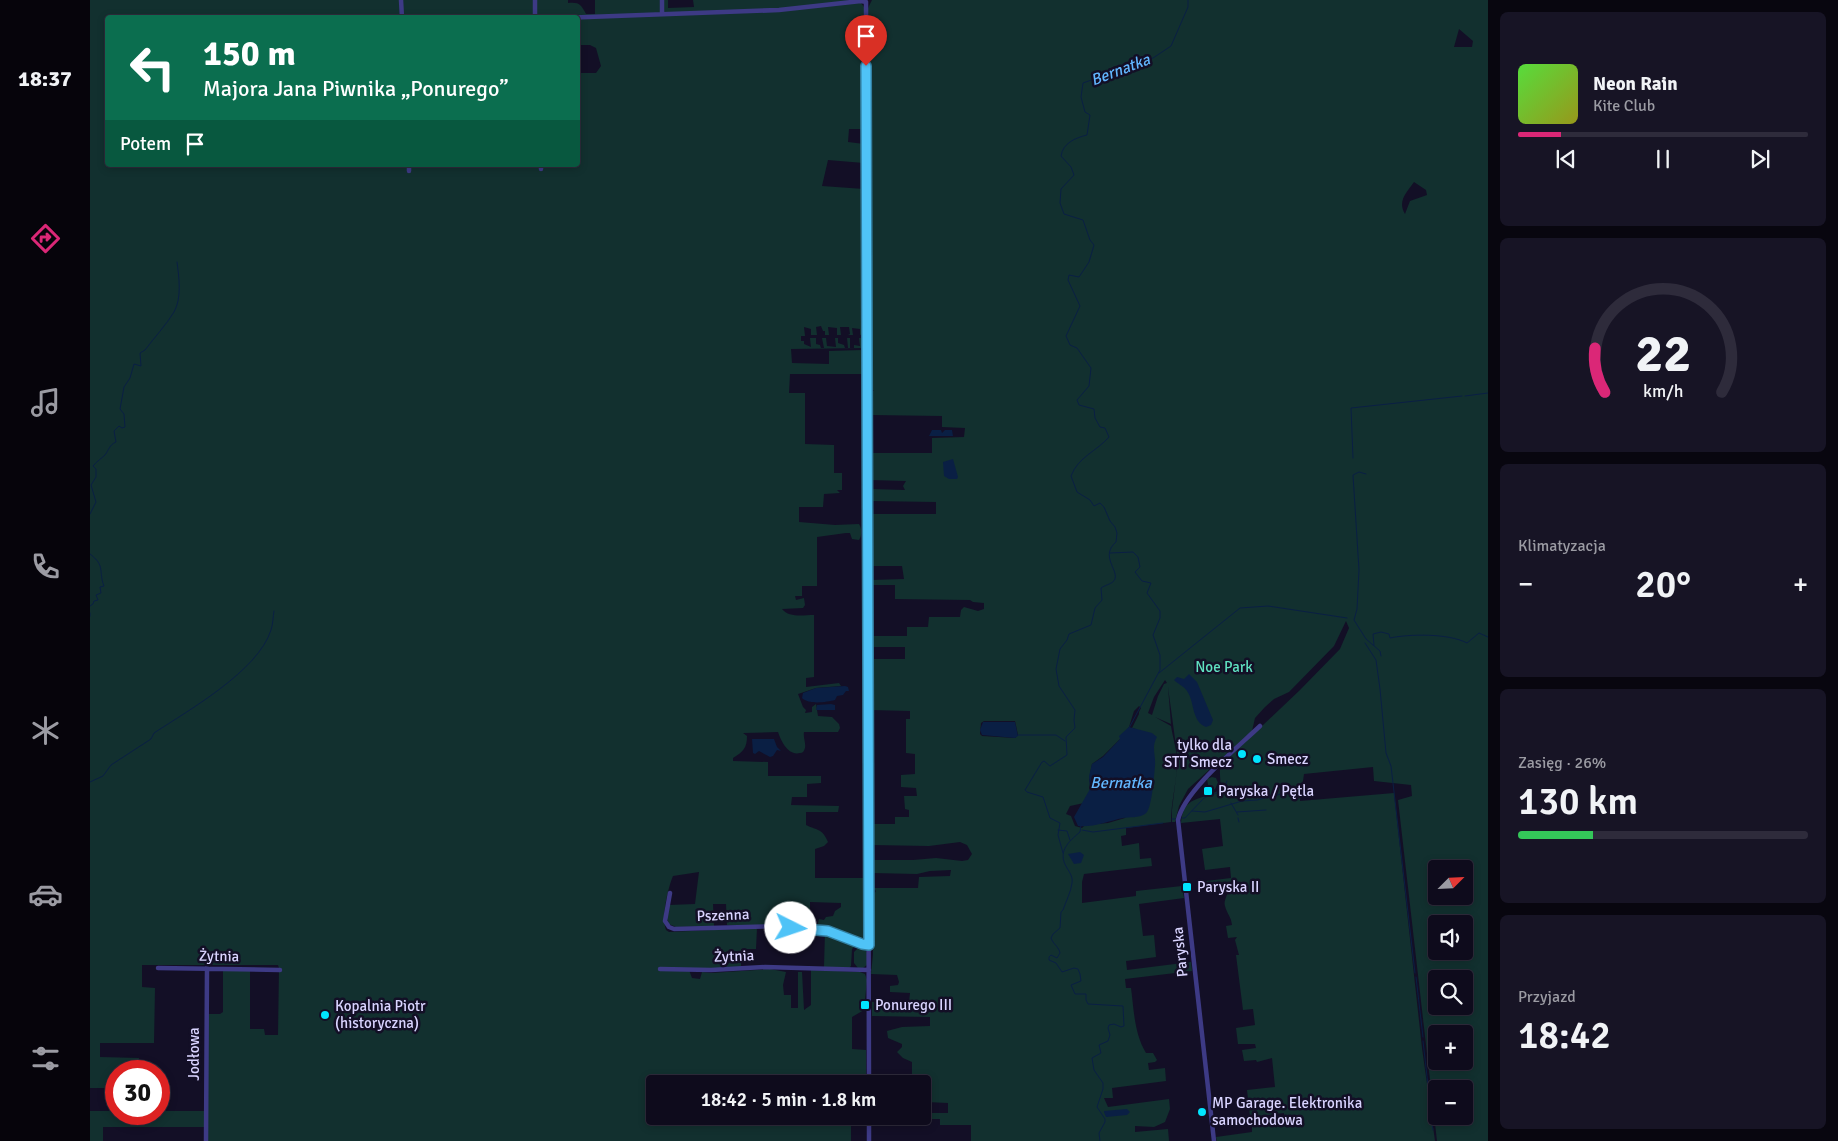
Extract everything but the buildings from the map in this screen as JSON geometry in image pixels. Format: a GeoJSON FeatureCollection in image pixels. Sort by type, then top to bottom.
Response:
{"type":"FeatureCollection","features":[{"type":"Feature","properties":{"kind":"street"},"geometry":{"type":"LineString","coordinates":[[401,0],[402,15]]}},
{"type":"Feature","properties":{"kind":"street"},"geometry":{"type":"LineString","coordinates":[[535,0],[536,15]]}},
{"type":"Feature","properties":{"kind":"street"},"geometry":{"type":"LineString","coordinates":[[662,0],[662,14]]}},
{"type":"Feature","properties":{"kind":"street"},"geometry":{"type":"LineString","coordinates":[[580,17],[779,10],[862,0],[867,1],[869,1075]]}},
{"type":"Feature","properties":{"kind":"street","name":"Paryska"},"geometry":{"type":"LineString","coordinates":[[1214,1141],[1178,824],[1180,814],[1187,799],[1260,726]]}},
{"type":"Feature","properties":{"kind":"street","name":"Pszenna"},"geometry":{"type":"LineString","coordinates":[[670,892],[665,918],[669,927],[674,929],[777,926],[821,930],[869,945]]}},
{"type":"Feature","properties":{"kind":"street","name":"Żytnia"},"geometry":{"type":"LineString","coordinates":[[660,969],[711,970],[765,967],[869,970]]}},
{"type":"Feature","properties":{"kind":"street","name":"Żytnia"},"geometry":{"type":"LineString","coordinates":[[158,968],[280,970]]}},
{"type":"Feature","properties":{"kind":"street","name":"Jodłowa"},"geometry":{"type":"LineString","coordinates":[[206,1141],[207,968]]}},
{"type":"Feature","properties":{"kind":"street"},"geometry":{"type":"LineString","coordinates":[[869,1125],[869,1141]]}},
{"type":"Feature","properties":{"kind":"green space","name":"Noe Park"},"geometry":{"type":"Polygon","coordinates":[[[90,0],[568,0],[568,3],[579,4],[586,14],[595,14],[595,0],[668,0],[668,8],[694,7],[693,0],[853,0],[861,3],[864,7],[865,129],[849,129],[848,142],[864,144],[864,163],[828,160],[822,186],[864,189],[865,324],[868,8],[872,0],[1488,0],[1488,1141],[1437,1141],[1435,1125],[1473,1125],[1473,1080],[1430,1080],[1429,1070],[1473,1070],[1473,1025],[1428,1025],[1428,1062],[1398,800],[1412,796],[1411,785],[1374,781],[1373,767],[1304,774],[1300,801],[1394,793],[1428,1091],[1428,1125],[1433,1125],[1435,1141],[1217,1141],[1216,1137],[1252,1132],[1252,1125],[1284,1121],[1284,1113],[1250,1117],[1247,1090],[1275,1087],[1272,1058],[1257,1062],[1256,1060],[1244,1061],[1242,1050],[1256,1048],[1255,1044],[1238,1044],[1236,1028],[1255,1025],[1253,1009],[1243,1010],[1236,955],[1239,955],[1235,940],[1237,937],[1228,938],[1226,926],[1232,925],[1225,904],[1228,887],[1207,888],[1206,881],[1231,878],[1230,867],[1205,870],[1202,849],[1223,846],[1220,819],[1181,823],[1182,814],[1189,803],[1219,790],[1222,764],[1340,649],[1349,628],[1346,621],[1334,646],[1289,692],[1274,699],[1265,707],[1255,718],[1252,731],[1188,789],[1179,806],[1175,822],[1172,822],[1174,796],[1172,808],[1171,822],[1126,828],[1126,835],[1121,836],[1122,846],[1139,843],[1140,859],[1151,858],[1152,866],[1084,874],[1082,903],[1136,896],[1136,891],[1182,886],[1184,898],[1139,904],[1143,936],[1154,935],[1156,957],[1126,961],[1127,970],[1191,962],[1192,971],[1125,979],[1126,988],[1131,988],[1139,1038],[1146,1053],[1153,1053],[1157,1060],[1148,1063],[1149,1070],[1165,1068],[1166,1081],[1112,1088],[1113,1098],[1104,1098],[1108,1107],[1169,1099],[1170,1109],[1165,1122],[1154,1127],[1135,1126],[1135,1132],[1168,1129],[1169,1141],[971,1141],[971,1125],[940,1125],[940,1119],[931,1119],[932,1113],[948,1113],[948,1103],[931,1102],[931,1075],[912,1075],[912,1062],[903,1058],[897,1052],[902,1047],[902,1044],[888,1038],[887,1031],[902,1027],[930,1026],[930,1017],[872,1016],[872,1002],[909,1002],[910,993],[890,992],[890,986],[898,985],[897,975],[871,974],[873,954],[872,897],[876,891],[873,888],[918,888],[919,877],[950,876],[951,870],[917,874],[872,873],[872,860],[936,858],[962,861],[968,860],[972,854],[967,845],[960,842],[929,846],[872,845],[872,824],[895,824],[895,817],[909,817],[909,810],[905,809],[904,796],[917,796],[916,788],[901,787],[901,775],[915,774],[915,754],[906,753],[906,719],[910,719],[910,711],[871,710],[871,659],[905,659],[905,647],[871,647],[872,636],[907,636],[907,627],[928,627],[929,617],[960,617],[961,610],[964,607],[978,611],[984,609],[984,603],[970,600],[895,599],[895,585],[871,585],[871,580],[904,579],[902,566],[871,566],[870,514],[936,514],[936,502],[870,501],[870,489],[905,490],[903,486],[906,481],[870,480],[870,453],[932,453],[932,438],[964,437],[965,428],[942,427],[942,416],[871,415],[872,392],[874,390],[872,390],[868,338],[870,335],[865,333],[860,335],[860,329],[852,328],[853,335],[848,335],[850,334],[849,327],[840,327],[841,335],[837,335],[837,328],[828,327],[829,335],[825,335],[825,331],[823,331],[821,326],[816,327],[817,335],[811,335],[811,329],[804,327],[805,336],[801,336],[801,341],[804,341],[804,344],[811,347],[810,338],[816,338],[816,344],[824,348],[822,338],[826,338],[827,346],[836,347],[835,338],[838,338],[838,343],[848,348],[847,338],[850,338],[850,348],[854,348],[854,345],[860,346],[859,338],[862,338],[865,341],[865,348],[791,349],[792,363],[829,364],[829,351],[862,350],[865,352],[865,365],[863,367],[865,370],[863,374],[790,374],[789,393],[805,393],[805,444],[834,445],[834,473],[842,473],[842,490],[837,490],[840,493],[824,494],[823,507],[799,507],[799,522],[835,525],[859,524],[861,536],[859,540],[852,539],[850,533],[817,537],[817,586],[802,586],[802,596],[795,596],[796,600],[804,598],[805,605],[803,608],[782,609],[792,615],[814,615],[814,677],[806,678],[806,687],[839,683],[841,686],[816,688],[798,694],[806,710],[805,713],[812,712],[812,707],[816,704],[818,716],[832,717],[839,724],[840,728],[838,732],[804,732],[805,749],[802,753],[789,750],[778,732],[743,733],[747,736],[745,747],[742,752],[733,758],[733,761],[768,762],[768,776],[821,776],[821,783],[807,784],[807,797],[792,797],[791,805],[839,806],[838,812],[806,812],[806,825],[822,832],[828,842],[824,846],[815,849],[815,878],[866,878],[867,913],[865,913],[867,915],[867,940],[861,943],[829,929],[817,927],[819,919],[824,920],[826,917],[833,916],[835,911],[841,907],[841,903],[810,902],[810,925],[808,927],[727,925],[726,904],[713,904],[714,926],[676,927],[669,924],[667,918],[669,905],[695,904],[699,872],[673,876],[667,895],[664,917],[666,930],[669,932],[757,928],[756,949],[741,949],[741,968],[689,970],[692,978],[700,979],[702,972],[770,969],[786,972],[783,985],[784,995],[791,995],[791,1008],[798,1008],[798,972],[802,972],[804,1010],[811,1005],[811,970],[860,972],[865,974],[867,980],[864,1010],[852,1017],[852,1049],[866,1050],[866,1075],[646,1075],[646,1125],[851,1125],[851,1141],[205,1141],[205,1127],[103,1127],[103,1141],[90,1141],[90,1111],[105,1111],[105,1125],[170,1125],[170,1111],[205,1111],[206,1014],[220,1014],[223,1012],[223,970],[250,971],[250,1029],[264,1029],[265,1035],[278,1035],[278,965],[142,965],[142,987],[155,988],[154,1043],[100,1043],[100,1057],[139,1058],[139,1060],[105,1060],[105,1088],[90,1088],[90,0]],[[1459,29],[1454,47],[1472,47],[1473,41],[1459,29]],[[1414,182],[1402,201],[1405,214],[1410,201],[1427,195],[1426,190],[1414,182]],[[1165,680],[1154,697],[1148,713],[1152,715],[1158,696],[1164,684],[1167,683],[1165,680]],[[1168,687],[1171,724],[1155,717],[1171,726],[1176,774],[1178,761],[1168,687]],[[1139,706],[1134,711],[1129,727],[1120,739],[1092,764],[1089,780],[1091,789],[1084,803],[1070,806],[1066,814],[1071,816],[1075,826],[1082,828],[1085,825],[1108,823],[1125,818],[1154,773],[1154,769],[1136,729],[1132,728],[1141,708],[1139,706]],[[984,721],[981,723],[980,734],[982,736],[1015,738],[1018,735],[1015,721],[984,721]]]}},
{"type":"Feature","properties":{"kind":"green space"},"geometry":{"type":"Polygon","coordinates":[[[1216,778],[1218,783],[1215,789],[1211,791],[1209,790],[1207,779],[1216,778]]]}},
{"type":"Feature","properties":{"kind":"green space"},"geometry":{"type":"Polygon","coordinates":[[[825,931],[858,943],[852,949],[851,966],[849,968],[824,967],[825,931]]]}},
{"type":"Feature","properties":{"kind":"green space"},"geometry":{"type":"Polygon","coordinates":[[[860,946],[864,947],[867,953],[867,965],[863,968],[858,968],[854,963],[854,952],[860,946]]]}},
{"type":"Feature","properties":{"kind":"water"},"geometry":{"type":"Polygon","coordinates":[[[932,430],[941,430],[942,433],[945,430],[952,430],[953,436],[929,436],[932,430]]]}},
{"type":"Feature","properties":{"kind":"water"},"geometry":{"type":"Polygon","coordinates":[[[953,459],[958,477],[957,479],[949,479],[944,476],[943,462],[953,459]]]}},
{"type":"Feature","properties":{"kind":"water"},"geometry":{"type":"Polygon","coordinates":[[[1189,674],[1197,682],[1213,720],[1211,725],[1206,727],[1198,720],[1187,691],[1174,680],[1177,677],[1184,679],[1189,674]]]}},
{"type":"Feature","properties":{"kind":"water"},"geometry":{"type":"Polygon","coordinates":[[[848,687],[849,691],[837,696],[835,700],[809,702],[802,698],[803,693],[816,688],[848,687]]]}},
{"type":"Feature","properties":{"kind":"water"},"geometry":{"type":"Polygon","coordinates":[[[817,705],[835,705],[835,710],[816,710],[817,705]]]}},
{"type":"Feature","properties":{"kind":"water"},"geometry":{"type":"Polygon","coordinates":[[[983,722],[1015,722],[1018,736],[1015,738],[982,735],[980,730],[983,722]]]}},
{"type":"Feature","properties":{"kind":"water","name":"Bernatka"},"geometry":{"type":"Polygon","coordinates":[[[1129,727],[1152,733],[1157,737],[1154,748],[1155,766],[1152,792],[1147,811],[1140,816],[1094,825],[1078,826],[1074,817],[1090,789],[1089,776],[1092,764],[1103,757],[1120,739],[1119,736],[1129,727]]]}},
{"type":"Feature","properties":{"kind":"water"},"geometry":{"type":"Polygon","coordinates":[[[752,739],[774,739],[781,751],[777,750],[770,757],[759,751],[755,754],[753,753],[752,739]]]}},
{"type":"Feature","properties":{"kind":"water"},"geometry":{"type":"Polygon","coordinates":[[[1080,852],[1084,855],[1081,863],[1074,864],[1068,854],[1080,852]]]}},
{"type":"Feature","properties":{"kind":"water"},"geometry":{"type":"Polygon","coordinates":[[[1127,1109],[1130,1112],[1127,1115],[1106,1117],[1104,1112],[1104,1111],[1127,1109]]]}},
{"type":"Feature","properties":{"kind":"waterway","name":"Bernatka"},"geometry":{"type":"LineString","coordinates":[[1063,853],[1058,835],[1060,823],[1050,818],[1043,797],[1025,790],[1042,762],[1044,761],[1050,766],[1067,755],[1066,737],[1075,728],[1075,710],[1059,686],[1056,669],[1060,649],[1069,634],[1091,625],[1095,608],[1102,600],[1101,588],[1115,579],[1109,557],[1111,547],[1116,542],[1117,533],[1104,507],[1100,503],[1094,506],[1090,500],[1077,492],[1071,476],[1078,464],[1109,437],[1105,428],[1100,427],[1095,418],[1094,409],[1079,405],[1077,400],[1089,386],[1091,368],[1077,348],[1070,345],[1066,336],[1080,306],[1068,280],[1069,275],[1079,277],[1089,262],[1094,245],[1090,240],[1083,220],[1064,214],[1060,203],[1061,189],[1074,175],[1071,167],[1061,156],[1067,144],[1087,135],[1090,115],[1085,112],[1081,97],[1083,83],[1153,58],[1171,46],[1188,7],[1188,0]]}},
{"type":"Feature","properties":{"kind":"waterway"},"geometry":{"type":"LineString","coordinates":[[90,514],[96,502],[91,485],[96,477],[96,469],[93,466],[116,442],[114,431],[119,426],[125,427],[124,414],[120,409],[124,387],[130,378],[134,364],[141,366],[140,353],[145,350],[164,327],[177,306],[179,287],[177,262]]}},
{"type":"Feature","properties":{"kind":"waterway"},"geometry":{"type":"LineString","coordinates":[[1465,396],[1488,393]]}},
{"type":"Feature","properties":{"kind":"waterway"},"geometry":{"type":"LineString","coordinates":[[1353,458],[1351,408],[1462,396]]}},
{"type":"Feature","properties":{"kind":"waterway"},"geometry":{"type":"LineString","coordinates":[[1366,474],[1359,472],[1353,475],[1359,570],[1357,609],[1354,620],[1366,639],[1380,651],[1381,656]]}},
{"type":"Feature","properties":{"kind":"waterway"},"geometry":{"type":"LineString","coordinates":[[1110,553],[1133,552],[1138,557],[1140,567],[1135,572],[1142,581],[1151,583],[1147,593],[1160,611],[1160,618],[1153,635],[1160,655],[1160,670],[1129,728]]}},
{"type":"Feature","properties":{"kind":"waterway"},"geometry":{"type":"LineString","coordinates":[[90,554],[100,565],[104,586],[100,587],[101,593],[96,595],[98,600],[94,601],[90,606]]}},
{"type":"Feature","properties":{"kind":"waterway"},"geometry":{"type":"LineString","coordinates":[[1159,673],[1240,608],[1268,606],[1347,618]]}},
{"type":"Feature","properties":{"kind":"waterway"},"geometry":{"type":"LineString","coordinates":[[90,782],[103,776],[111,765],[151,739],[154,733],[203,701],[237,675],[264,645],[271,630],[274,611]]}},
{"type":"Feature","properties":{"kind":"waterway"},"geometry":{"type":"LineString","coordinates":[[1374,645],[1373,634],[1381,632],[1389,634],[1390,638],[1429,635],[1450,637],[1467,643],[1479,633],[1488,637]]}},
{"type":"Feature","properties":{"kind":"waterway"},"geometry":{"type":"LineString","coordinates":[[1365,643],[1376,660],[1386,753],[1391,766],[1415,973]]}},
{"type":"Feature","properties":{"kind":"waterway"},"geometry":{"type":"LineString","coordinates":[[1018,735],[1056,735],[1065,741]]}},
{"type":"Feature","properties":{"kind":"waterway"},"geometry":{"type":"LineString","coordinates":[[1182,818],[1185,818],[1204,798],[1224,790],[1227,781]]}},
{"type":"Feature","properties":{"kind":"waterway"},"geometry":{"type":"LineString","coordinates":[[1192,811],[1205,812],[1242,801],[1257,800],[1297,790],[1307,794]]}},
{"type":"Feature","properties":{"kind":"waterway"},"geometry":{"type":"LineString","coordinates":[[1231,803],[1238,815]]}},
{"type":"Feature","properties":{"kind":"waterway"},"geometry":{"type":"LineString","coordinates":[[1237,812],[1266,810]]}},
{"type":"Feature","properties":{"kind":"waterway"},"geometry":{"type":"LineString","coordinates":[[1238,818],[1239,822]]}},
{"type":"Feature","properties":{"kind":"waterway"},"geometry":{"type":"LineString","coordinates":[[1082,830],[1093,832],[1163,823]]}},
{"type":"Feature","properties":{"kind":"waterway","name":"Bernatka"},"geometry":{"type":"LineString","coordinates":[[1081,825],[1080,832],[1068,844],[1064,852],[1064,862],[1071,875],[1072,883],[1071,890],[1061,912],[1060,928],[1051,938],[1060,953],[1057,958],[1051,955],[1049,960],[1056,963],[1062,972],[1074,968],[1078,969],[1081,981],[1071,985],[1075,994],[1086,994],[1088,1004],[1123,1006],[1124,1026],[1109,1025],[1110,1035],[1108,1041],[1099,1045],[1101,1053],[1092,1058],[1094,1070],[1103,1083],[1097,1107],[1105,1119],[1099,1133],[1100,1141]]}},
{"type":"Feature","properties":{"kind":"waterway"},"geometry":{"type":"LineString","coordinates":[[1058,830],[1067,831],[1070,840]]}},
{"type":"Feature","properties":{"kind":"waterway"},"geometry":{"type":"LineString","coordinates":[[1416,977],[1423,1037]]}},
{"type":"Feature","properties":{"kind":"waterway"},"geometry":{"type":"LineString","coordinates":[[1423,1041],[1428,1085]]}},
{"type":"Feature","properties":{"kind":"waterway"},"geometry":{"type":"LineString","coordinates":[[1432,1125],[1433,1130]]}},
{"type":"Feature","properties":{"kind":"place","name":"tylko dla STT Smecz"},"geometry":{"type":"Point","coordinates":[1242,754]}},
{"type":"Feature","properties":{"kind":"place","name":"Smecz"},"geometry":{"type":"Point","coordinates":[1257,759]}},
{"type":"Feature","properties":{"kind":"place","name":"Paryska / Pętla"},"geometry":{"type":"Point","coordinates":[1208,791]}},
{"type":"Feature","properties":{"kind":"place","name":"Paryska II"},"geometry":{"type":"Point","coordinates":[1187,887]}},
{"type":"Feature","properties":{"kind":"place","name":"Ponurego III"},"geometry":{"type":"Point","coordinates":[865,1005]}},
{"type":"Feature","properties":{"kind":"place","name":"Kopalnia Piotr (historyczna)"},"geometry":{"type":"Point","coordinates":[325,1015]}},
{"type":"Feature","properties":{"kind":"place","name":"MP Garage. Elektronika samochodowa"},"geometry":{"type":"Point","coordinates":[1202,1112]}},
{"type":"Feature","properties":{"kind":"route"},"geometry":{"type":"LineString","coordinates":[[791,928],[828,931],[869,945],[866,66]]}}]}
